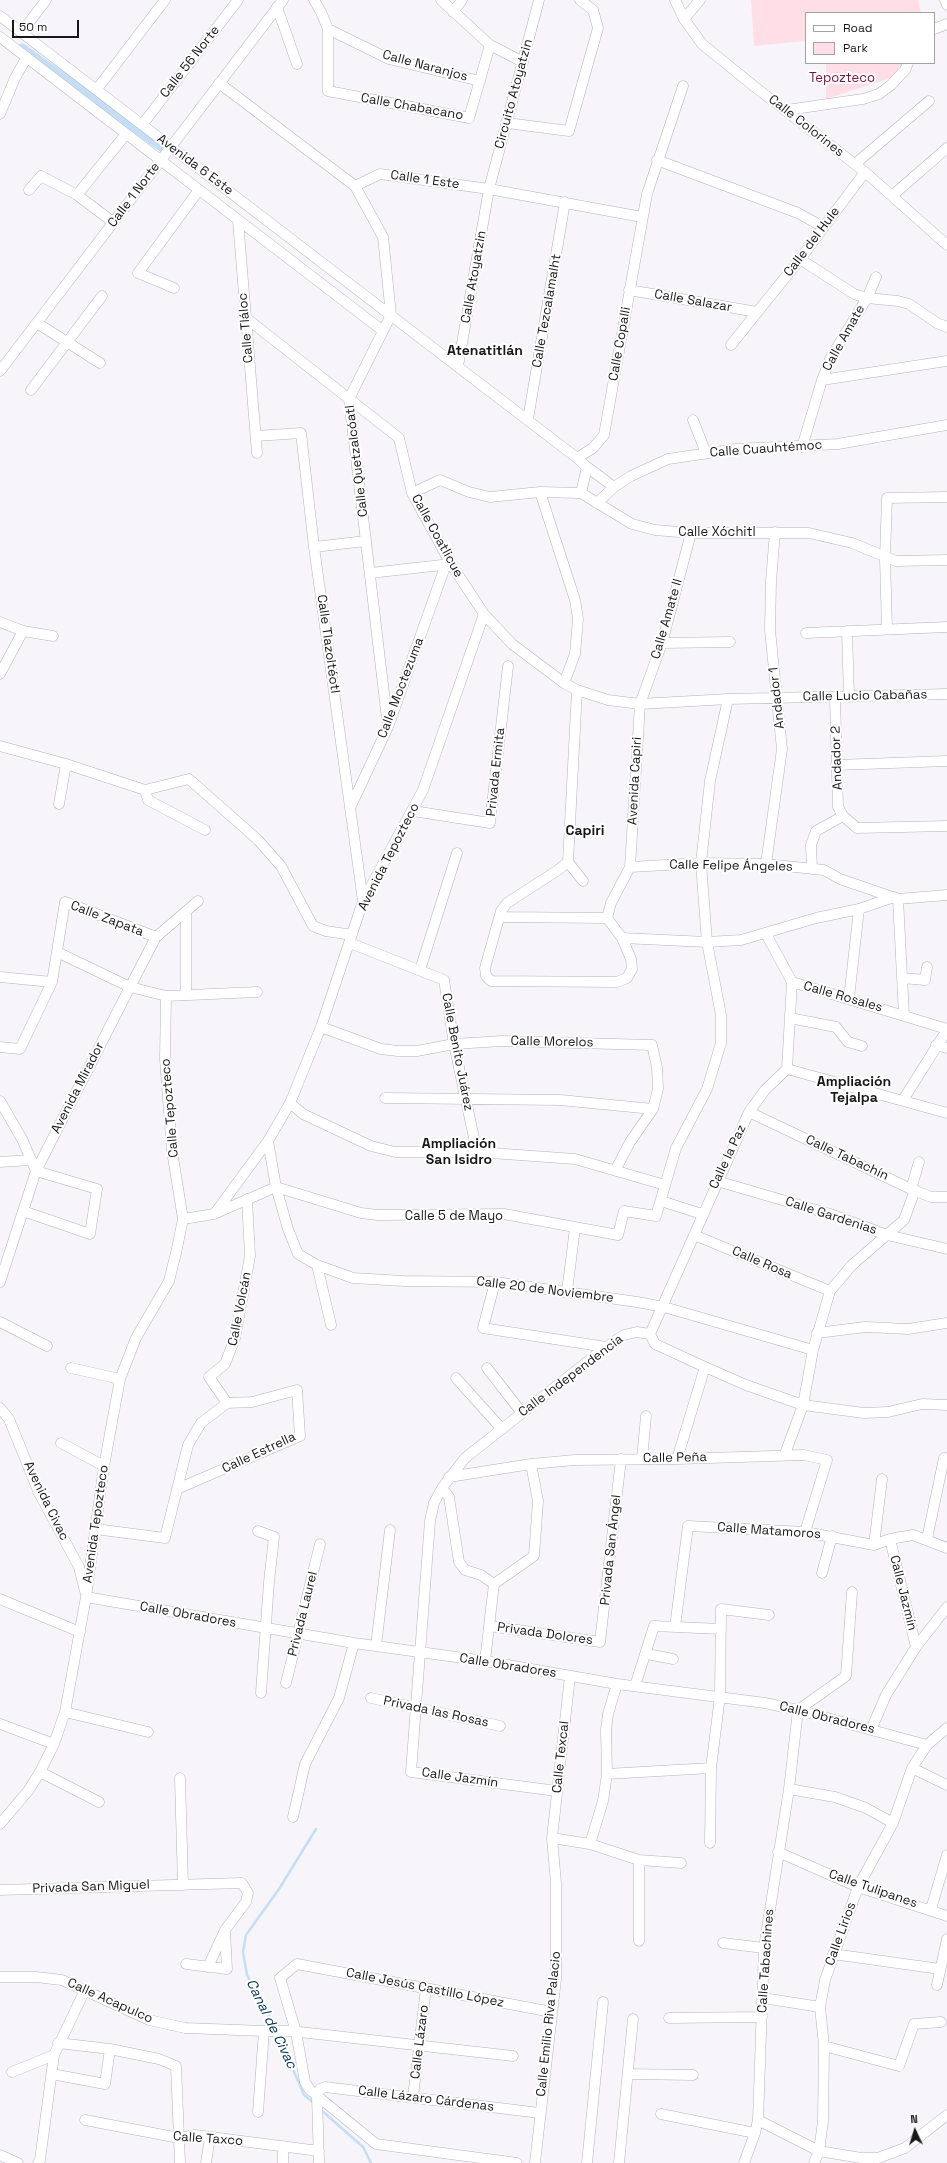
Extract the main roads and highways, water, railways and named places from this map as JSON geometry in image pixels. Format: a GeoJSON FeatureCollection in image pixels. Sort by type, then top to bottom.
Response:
{"type":"FeatureCollection","features":[{"type":"Feature","properties":{"kind":"waterway"},"geometry":{"type":"LineString","coordinates":[[22,48],[167,151]]}},
{"type":"Feature","properties":{"kind":"waterway","name":"Canal de Civac"},"geometry":{"type":"LineString","coordinates":[[276,2029],[247,1975],[243,1952],[246,1935],[279,1889],[316,1829]]}},
{"type":"Feature","properties":{"kind":"waterway","name":"Canal de Civac"},"geometry":{"type":"LineString","coordinates":[[278,2034],[304,2095],[314,2103]]}},
{"type":"Feature","properties":{"kind":"waterway","name":"Canal de Civac"},"geometry":{"type":"LineString","coordinates":[[320,2109],[363,2147],[371,2163]]}},
{"type":"Feature","properties":{"kind":"district","name":"Atenatitlán"},"geometry":{"type":"Point","coordinates":[485,351]}},
{"type":"Feature","properties":{"kind":"district","name":"Capiri"},"geometry":{"type":"Point","coordinates":[585,831]}},
{"type":"Feature","properties":{"kind":"district","name":"Ampliación Tejalpa"},"geometry":{"type":"Point","coordinates":[854,1090]}},
{"type":"Feature","properties":{"kind":"district","name":"Ampliación San Isidro"},"geometry":{"type":"Point","coordinates":[459,1152]}},
{"type":"Feature","properties":{"kind":"park label","name":"Tepozteco"},"geometry":{"type":"Point","coordinates":[842,78]}}]}
